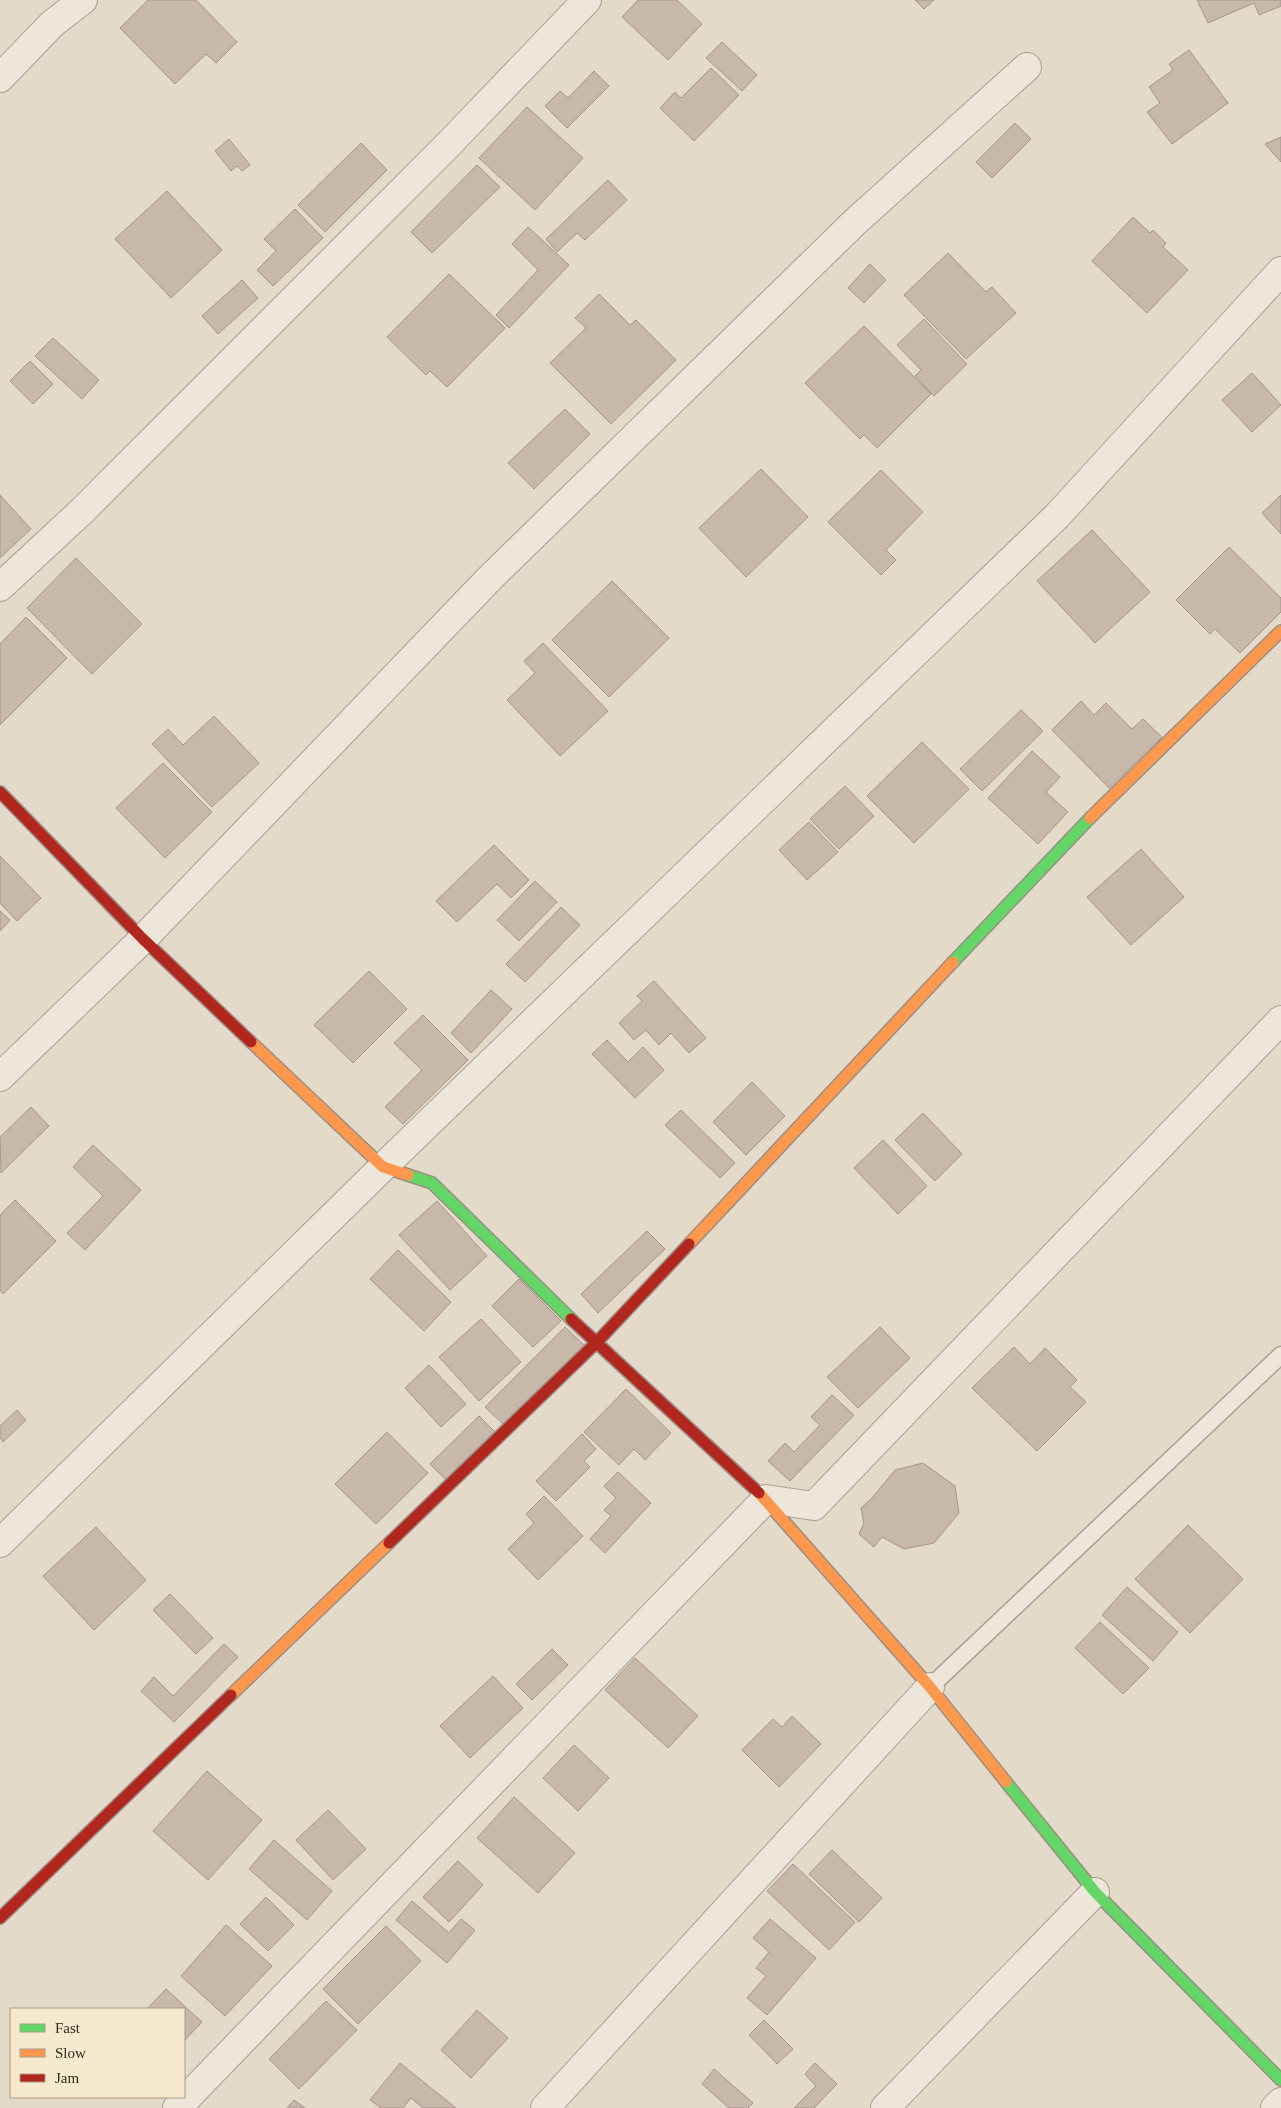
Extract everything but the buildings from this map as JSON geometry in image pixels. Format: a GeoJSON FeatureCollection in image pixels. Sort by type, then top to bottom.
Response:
{"type":"FeatureCollection","features":[{"type":"Feature","properties":{"kind":"street"},"geometry":{"type":"LineString","coordinates":[[0,78],[52,24],[83,0]]}},
{"type":"Feature","properties":{"kind":"street"},"geometry":{"type":"LineString","coordinates":[[0,587],[82,511],[445,148],[587,0]]}},
{"type":"Feature","properties":{"kind":"street"},"geometry":{"type":"LineString","coordinates":[[0,1077],[143,938],[490,578],[855,222],[1026,67]]}},
{"type":"Feature","properties":{"kind":"street"},"geometry":{"type":"LineString","coordinates":[[0,1543],[383,1168],[1057,516],[1281,271]]}},
{"type":"Feature","properties":{"kind":"street"},"geometry":{"type":"LineString","coordinates":[[0,1918],[596,1343],[1064,844],[1281,631]]}},
{"type":"Feature","properties":{"kind":"street"},"geometry":{"type":"LineString","coordinates":[[0,792],[143,938],[383,1168],[432,1183],[596,1343],[766,1499],[930,1687],[1095,1892],[1281,2080]]}},
{"type":"Feature","properties":{"kind":"street"},"geometry":{"type":"LineString","coordinates":[[766,1499],[814,1506],[1281,1020]]}},
{"type":"Feature","properties":{"kind":"street"},"geometry":{"type":"LineString","coordinates":[[177,2108],[766,1499]]}},
{"type":"Feature","properties":{"kind":"street"},"geometry":{"type":"LineString","coordinates":[[545,2108],[930,1687]]}},
{"type":"Feature","properties":{"kind":"street"},"geometry":{"type":"LineString","coordinates":[[885,2108],[1095,1892]]}},
{"type":"Feature","properties":{"kind":"street"},"geometry":{"type":"LineString","coordinates":[[1275,2108],[1281,2102]]}},
{"type":"Feature","properties":{"kind":"lane"},"geometry":{"type":"LineString","coordinates":[[930,1687],[1281,1355]]}},
{"type":"Feature","properties":{"kind":"traffic: fast"},"geometry":{"type":"LineString","coordinates":[[953,962],[1090,818]]}},
{"type":"Feature","properties":{"kind":"traffic: fast"},"geometry":{"type":"LineString","coordinates":[[408,1175],[432,1183],[571,1319]]}},
{"type":"Feature","properties":{"kind":"traffic: fast"},"geometry":{"type":"LineString","coordinates":[[1006,1782],[1095,1892],[1281,2080]]}},
{"type":"Feature","properties":{"kind":"traffic: slow"},"geometry":{"type":"LineString","coordinates":[[1090,818],[1281,631]]}},
{"type":"Feature","properties":{"kind":"traffic: slow"},"geometry":{"type":"LineString","coordinates":[[689,1244],[953,962]]}},
{"type":"Feature","properties":{"kind":"traffic: slow"},"geometry":{"type":"LineString","coordinates":[[251,1042],[383,1167],[408,1175]]}},
{"type":"Feature","properties":{"kind":"traffic: slow"},"geometry":{"type":"LineString","coordinates":[[759,1493],[930,1687],[1006,1782]]}},
{"type":"Feature","properties":{"kind":"traffic: slow"},"geometry":{"type":"LineString","coordinates":[[231,1695],[389,1543]]}},
{"type":"Feature","properties":{"kind":"traffic: jam"},"geometry":{"type":"LineString","coordinates":[[0,792],[143,939],[251,1042]]}},
{"type":"Feature","properties":{"kind":"traffic: jam"},"geometry":{"type":"LineString","coordinates":[[389,1543],[596,1343],[689,1244]]}},
{"type":"Feature","properties":{"kind":"traffic: jam"},"geometry":{"type":"LineString","coordinates":[[571,1319],[759,1493]]}},
{"type":"Feature","properties":{"kind":"traffic: jam"},"geometry":{"type":"LineString","coordinates":[[0,1918],[231,1695]]}}]}
